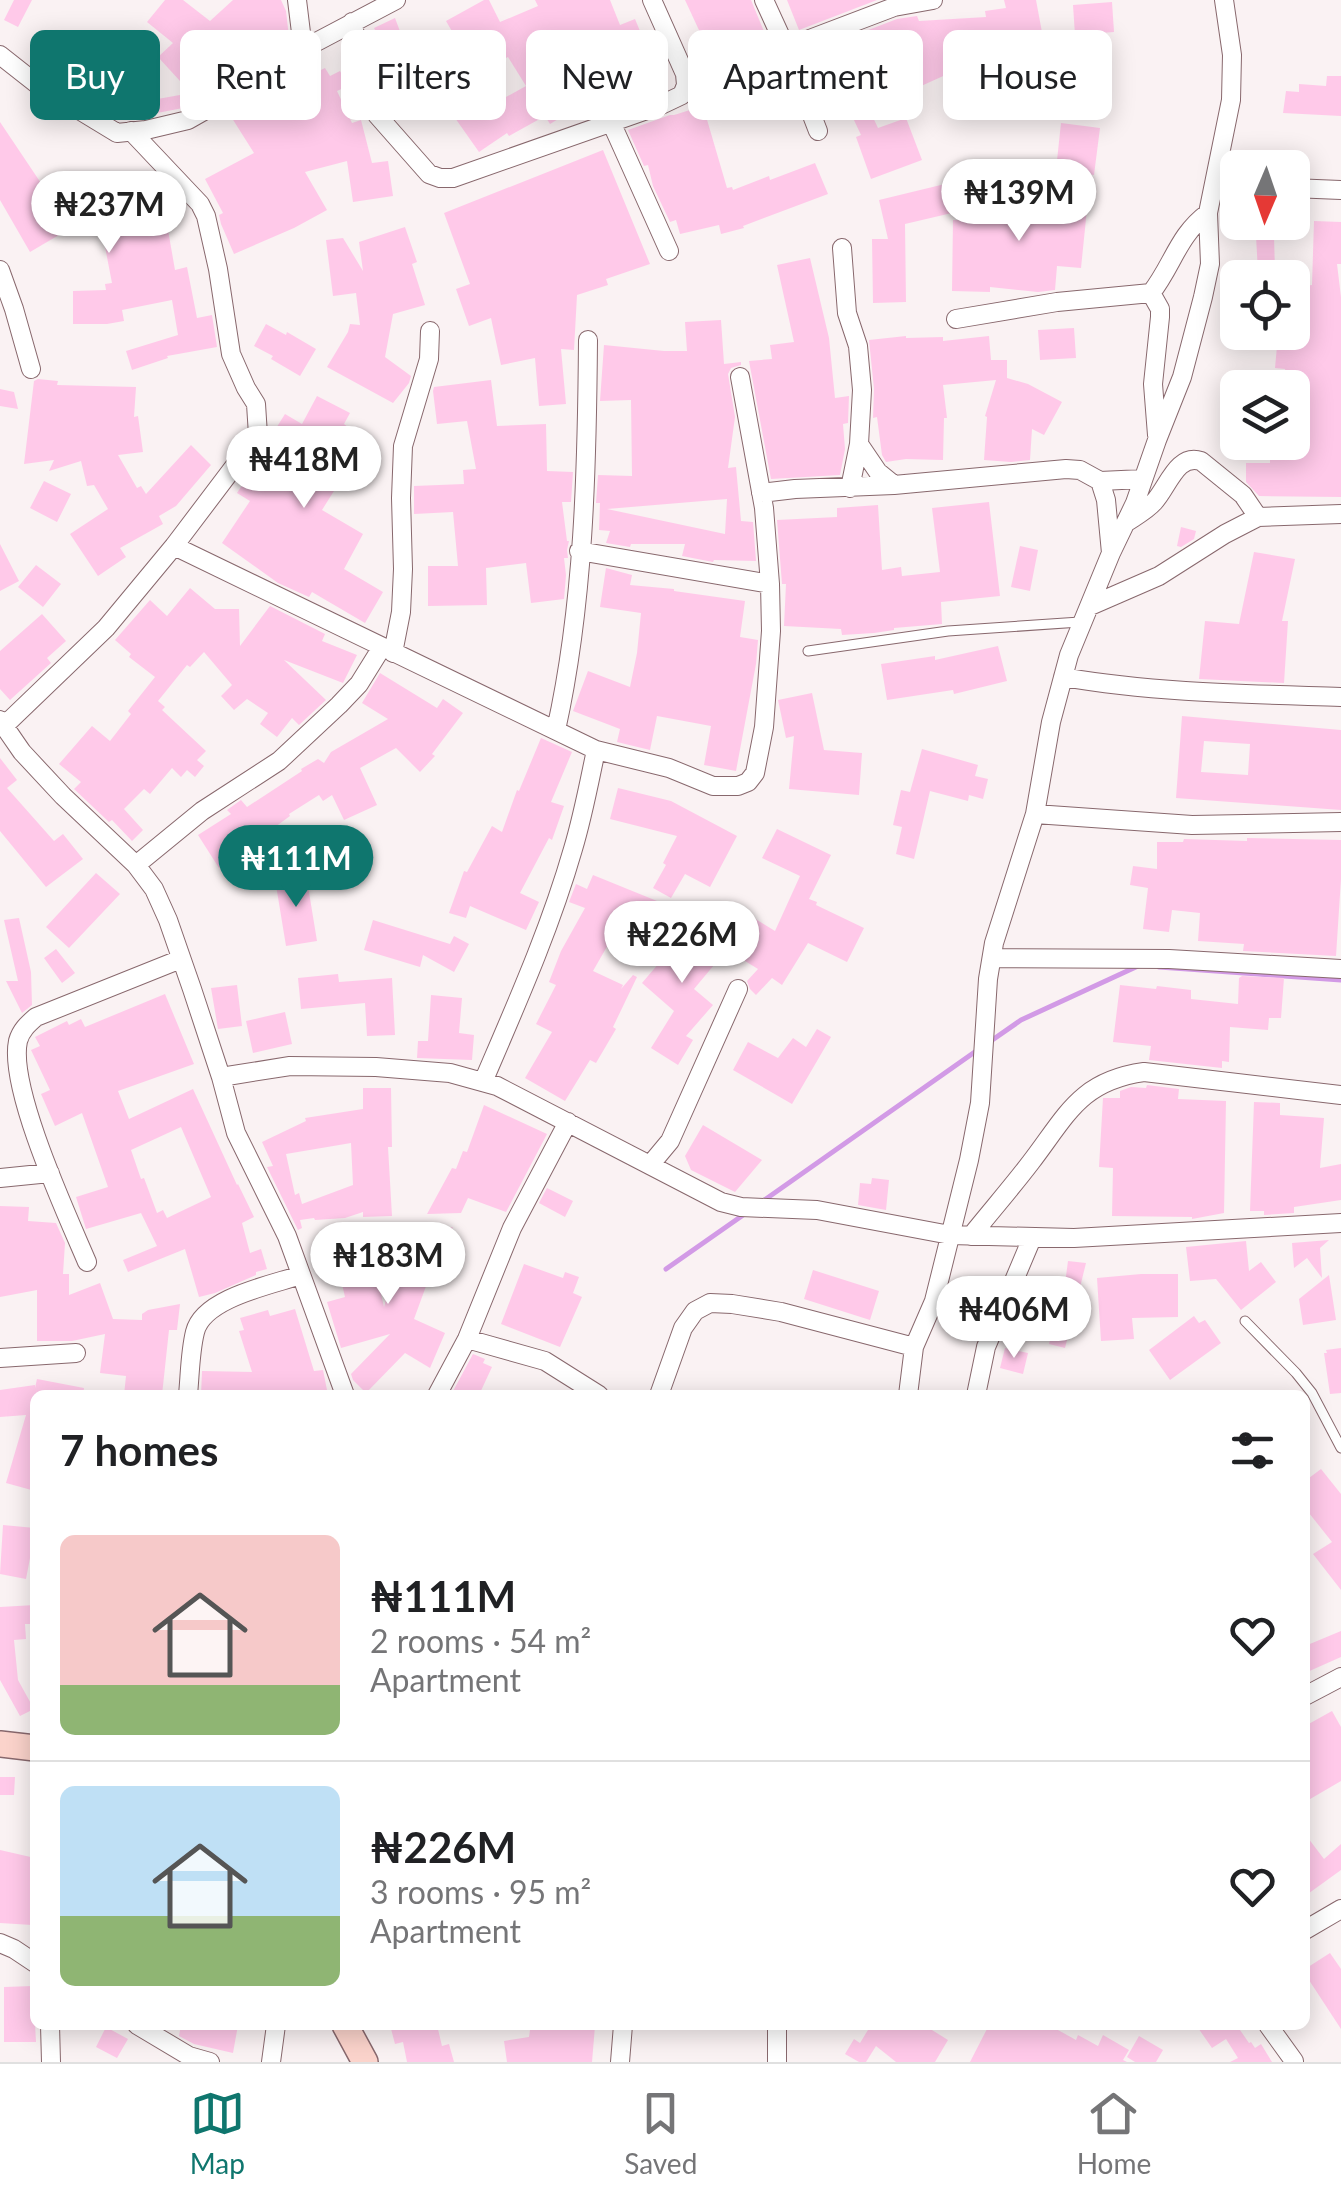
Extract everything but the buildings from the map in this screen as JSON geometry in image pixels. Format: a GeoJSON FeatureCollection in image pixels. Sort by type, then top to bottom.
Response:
{"type":"FeatureCollection","features":[{"type":"Feature","properties":{"kind":"main road"},"geometry":{"type":"LineString","coordinates":[[0,1744],[30,1747]]}},
{"type":"Feature","properties":{"kind":"main road"},"geometry":{"type":"LineString","coordinates":[[349,2030],[365,2062]]}},
{"type":"Feature","properties":{"kind":"street"},"geometry":{"type":"LineString","coordinates":[[297,0],[301,30]]}},
{"type":"Feature","properties":{"kind":"street"},"geometry":{"type":"LineString","coordinates":[[321,39],[396,0]]}},
{"type":"Feature","properties":{"kind":"street"},"geometry":{"type":"LineString","coordinates":[[352,22],[377,115],[428,174],[453,178],[661,105],[682,94],[685,74],[652,0]]}},
{"type":"Feature","properties":{"kind":"street"},"geometry":{"type":"LineString","coordinates":[[764,0],[778,30]]}},
{"type":"Feature","properties":{"kind":"street"},"geometry":{"type":"LineString","coordinates":[[833,30],[894,7],[932,0]]}},
{"type":"Feature","properties":{"kind":"street"},"geometry":{"type":"LineString","coordinates":[[909,1390],[914,1347],[934,1301],[969,1160],[980,1104],[988,979],[1010,890],[1035,814],[1051,722],[1069,655],[1182,377],[1206,280],[1211,242],[1208,213],[1230,100],[1232,55],[1224,0]]}},
{"type":"Feature","properties":{"kind":"street"},"geometry":{"type":"LineString","coordinates":[[0,55],[38,85],[118,133],[188,120]]}},
{"type":"Feature","properties":{"kind":"street"},"geometry":{"type":"LineString","coordinates":[[814,120],[818,131]]}},
{"type":"Feature","properties":{"kind":"street"},"geometry":{"type":"LineString","coordinates":[[611,122],[669,251]]}},
{"type":"Feature","properties":{"kind":"street"},"geometry":{"type":"LineString","coordinates":[[131,131],[200,204],[206,216],[231,354],[256,404],[258,435],[106,628],[2,723],[22,752],[136,865],[154,889],[221,1076],[236,1133],[287,1236],[343,1390]]}},
{"type":"Feature","properties":{"kind":"street"},"geometry":{"type":"LineString","coordinates":[[1213,189],[1220,189]]}},
{"type":"Feature","properties":{"kind":"street"},"geometry":{"type":"LineString","coordinates":[[1310,189],[1341,190]]}},
{"type":"Feature","properties":{"kind":"street"},"geometry":{"type":"LineString","coordinates":[[956,318],[1057,302],[1151,293],[1185,234],[1208,213]]}},
{"type":"Feature","properties":{"kind":"street"},"geometry":{"type":"LineString","coordinates":[[842,248],[847,313],[860,366],[859,444],[850,488]]}},
{"type":"Feature","properties":{"kind":"street"},"geometry":{"type":"LineString","coordinates":[[0,270],[30,369]]}},
{"type":"Feature","properties":{"kind":"street"},"geometry":{"type":"LineString","coordinates":[[1151,293],[1160,318],[1154,372],[1157,440]]}},
{"type":"Feature","properties":{"kind":"street"},"geometry":{"type":"LineString","coordinates":[[136,865],[202,811],[279,761],[340,705],[388,650],[401,612],[404,446],[429,359],[430,331]]}},
{"type":"Feature","properties":{"kind":"street"},"geometry":{"type":"LineString","coordinates":[[556,730],[568,675],[588,457],[588,340]]}},
{"type":"Feature","properties":{"kind":"street"},"geometry":{"type":"LineString","coordinates":[[174,546],[596,750],[669,768],[713,786],[738,786],[755,773],[764,727],[770,630],[770,584],[761,493],[740,376]]}},
{"type":"Feature","properties":{"kind":"street"},"geometry":{"type":"LineString","coordinates":[[859,444],[870,462],[894,486]]}},
{"type":"Feature","properties":{"kind":"street"},"geometry":{"type":"LineString","coordinates":[[1126,522],[1158,499],[1178,468],[1192,458],[1243,496],[1258,517]]}},
{"type":"Feature","properties":{"kind":"street"},"geometry":{"type":"LineString","coordinates":[[761,493],[894,486],[1066,469],[1080,470],[1100,481],[1143,479]]}},
{"type":"Feature","properties":{"kind":"street"},"geometry":{"type":"LineString","coordinates":[[1100,481],[1106,500],[1111,553]]}},
{"type":"Feature","properties":{"kind":"street"},"geometry":{"type":"LineString","coordinates":[[1086,614],[1258,517],[1341,514]]}},
{"type":"Feature","properties":{"kind":"street"},"geometry":{"type":"LineString","coordinates":[[580,551],[770,584]]}},
{"type":"Feature","properties":{"kind":"street"},"geometry":{"type":"LineString","coordinates":[[1064,677],[1236,694],[1341,696]]}},
{"type":"Feature","properties":{"kind":"street"},"geometry":{"type":"LineString","coordinates":[[483,1082],[535,962],[560,890],[596,750]]}},
{"type":"Feature","properties":{"kind":"street"},"geometry":{"type":"LineString","coordinates":[[1035,814],[1192,825],[1341,822]]}},
{"type":"Feature","properties":{"kind":"street"},"geometry":{"type":"LineString","coordinates":[[992,958],[1169,960],[1341,969]]}},
{"type":"Feature","properties":{"kind":"street"},"geometry":{"type":"LineString","coordinates":[[87,1262],[24,1100],[18,1040],[25,1026],[36,1017],[181,959]]}},
{"type":"Feature","properties":{"kind":"street"},"geometry":{"type":"LineString","coordinates":[[650,1165],[670,1141],[738,989]]}},
{"type":"Feature","properties":{"kind":"street"},"geometry":{"type":"LineString","coordinates":[[221,1076],[290,1066],[450,1073],[497,1086],[722,1202],[816,1210],[950,1236],[1074,1238],[1341,1223]]}},
{"type":"Feature","properties":{"kind":"street"},"geometry":{"type":"LineString","coordinates":[[971,1236],[1071,1106],[1119,1075],[1144,1072],[1341,1095]]}},
{"type":"Feature","properties":{"kind":"street"},"geometry":{"type":"LineString","coordinates":[[440,1390],[467,1339],[512,1228],[568,1122]]}},
{"type":"Feature","properties":{"kind":"street"},"geometry":{"type":"LineString","coordinates":[[0,1178],[50,1173]]}},
{"type":"Feature","properties":{"kind":"street"},"geometry":{"type":"LineString","coordinates":[[977,1390],[986,1347],[1032,1238]]}},
{"type":"Feature","properties":{"kind":"street"},"geometry":{"type":"LineString","coordinates":[[189,1390],[195,1330],[202,1317],[218,1304],[301,1274]]}},
{"type":"Feature","properties":{"kind":"street"},"geometry":{"type":"LineString","coordinates":[[661,1390],[683,1328],[695,1311],[710,1303],[781,1312],[914,1347]]}},
{"type":"Feature","properties":{"kind":"street"},"geometry":{"type":"LineString","coordinates":[[467,1339],[545,1362],[591,1390]]}},
{"type":"Feature","properties":{"kind":"street"},"geometry":{"type":"LineString","coordinates":[[0,1358],[76,1353]]}},
{"type":"Feature","properties":{"kind":"street"},"geometry":{"type":"LineString","coordinates":[[1310,1693],[1341,1677]]}},
{"type":"Feature","properties":{"kind":"street"},"geometry":{"type":"LineString","coordinates":[[1310,1927],[1341,1909]]}},
{"type":"Feature","properties":{"kind":"street"},"geometry":{"type":"LineString","coordinates":[[0,1943],[30,1959]]}},
{"type":"Feature","properties":{"kind":"street"},"geometry":{"type":"LineString","coordinates":[[50,2030],[50,2062]]}},
{"type":"Feature","properties":{"kind":"street"},"geometry":{"type":"LineString","coordinates":[[145,2030],[189,2056],[210,2062]]}},
{"type":"Feature","properties":{"kind":"street"},"geometry":{"type":"LineString","coordinates":[[271,2062],[275,2030]]}},
{"type":"Feature","properties":{"kind":"street"},"geometry":{"type":"LineString","coordinates":[[620,2062],[623,2030]]}},
{"type":"Feature","properties":{"kind":"street"},"geometry":{"type":"LineString","coordinates":[[777,2062],[778,2030]]}},
{"type":"Feature","properties":{"kind":"street"},"geometry":{"type":"LineString","coordinates":[[1272,2030],[1294,2061]]}},
{"type":"Feature","properties":{"kind":"lane"},"geometry":{"type":"LineString","coordinates":[[808,650],[1086,614]]}},
{"type":"Feature","properties":{"kind":"lane"},"geometry":{"type":"LineString","coordinates":[[1245,1321],[1310,1390]]}},
{"type":"Feature","properties":{"kind":"lane"},"geometry":{"type":"LineString","coordinates":[[1310,1390],[1341,1448]]}},
{"type":"Feature","properties":{"kind":"waterway"},"geometry":{"type":"LineString","coordinates":[[988,1043],[1021,1020],[1138,966]]}},
{"type":"Feature","properties":{"kind":"waterway"},"geometry":{"type":"LineString","coordinates":[[1159,967],[1341,980]]}},
{"type":"Feature","properties":{"kind":"waterway"},"geometry":{"type":"LineString","coordinates":[[763,1201],[979,1049]]}},
{"type":"Feature","properties":{"kind":"waterway"},"geometry":{"type":"LineString","coordinates":[[666,1269],[746,1213]]}}]}
